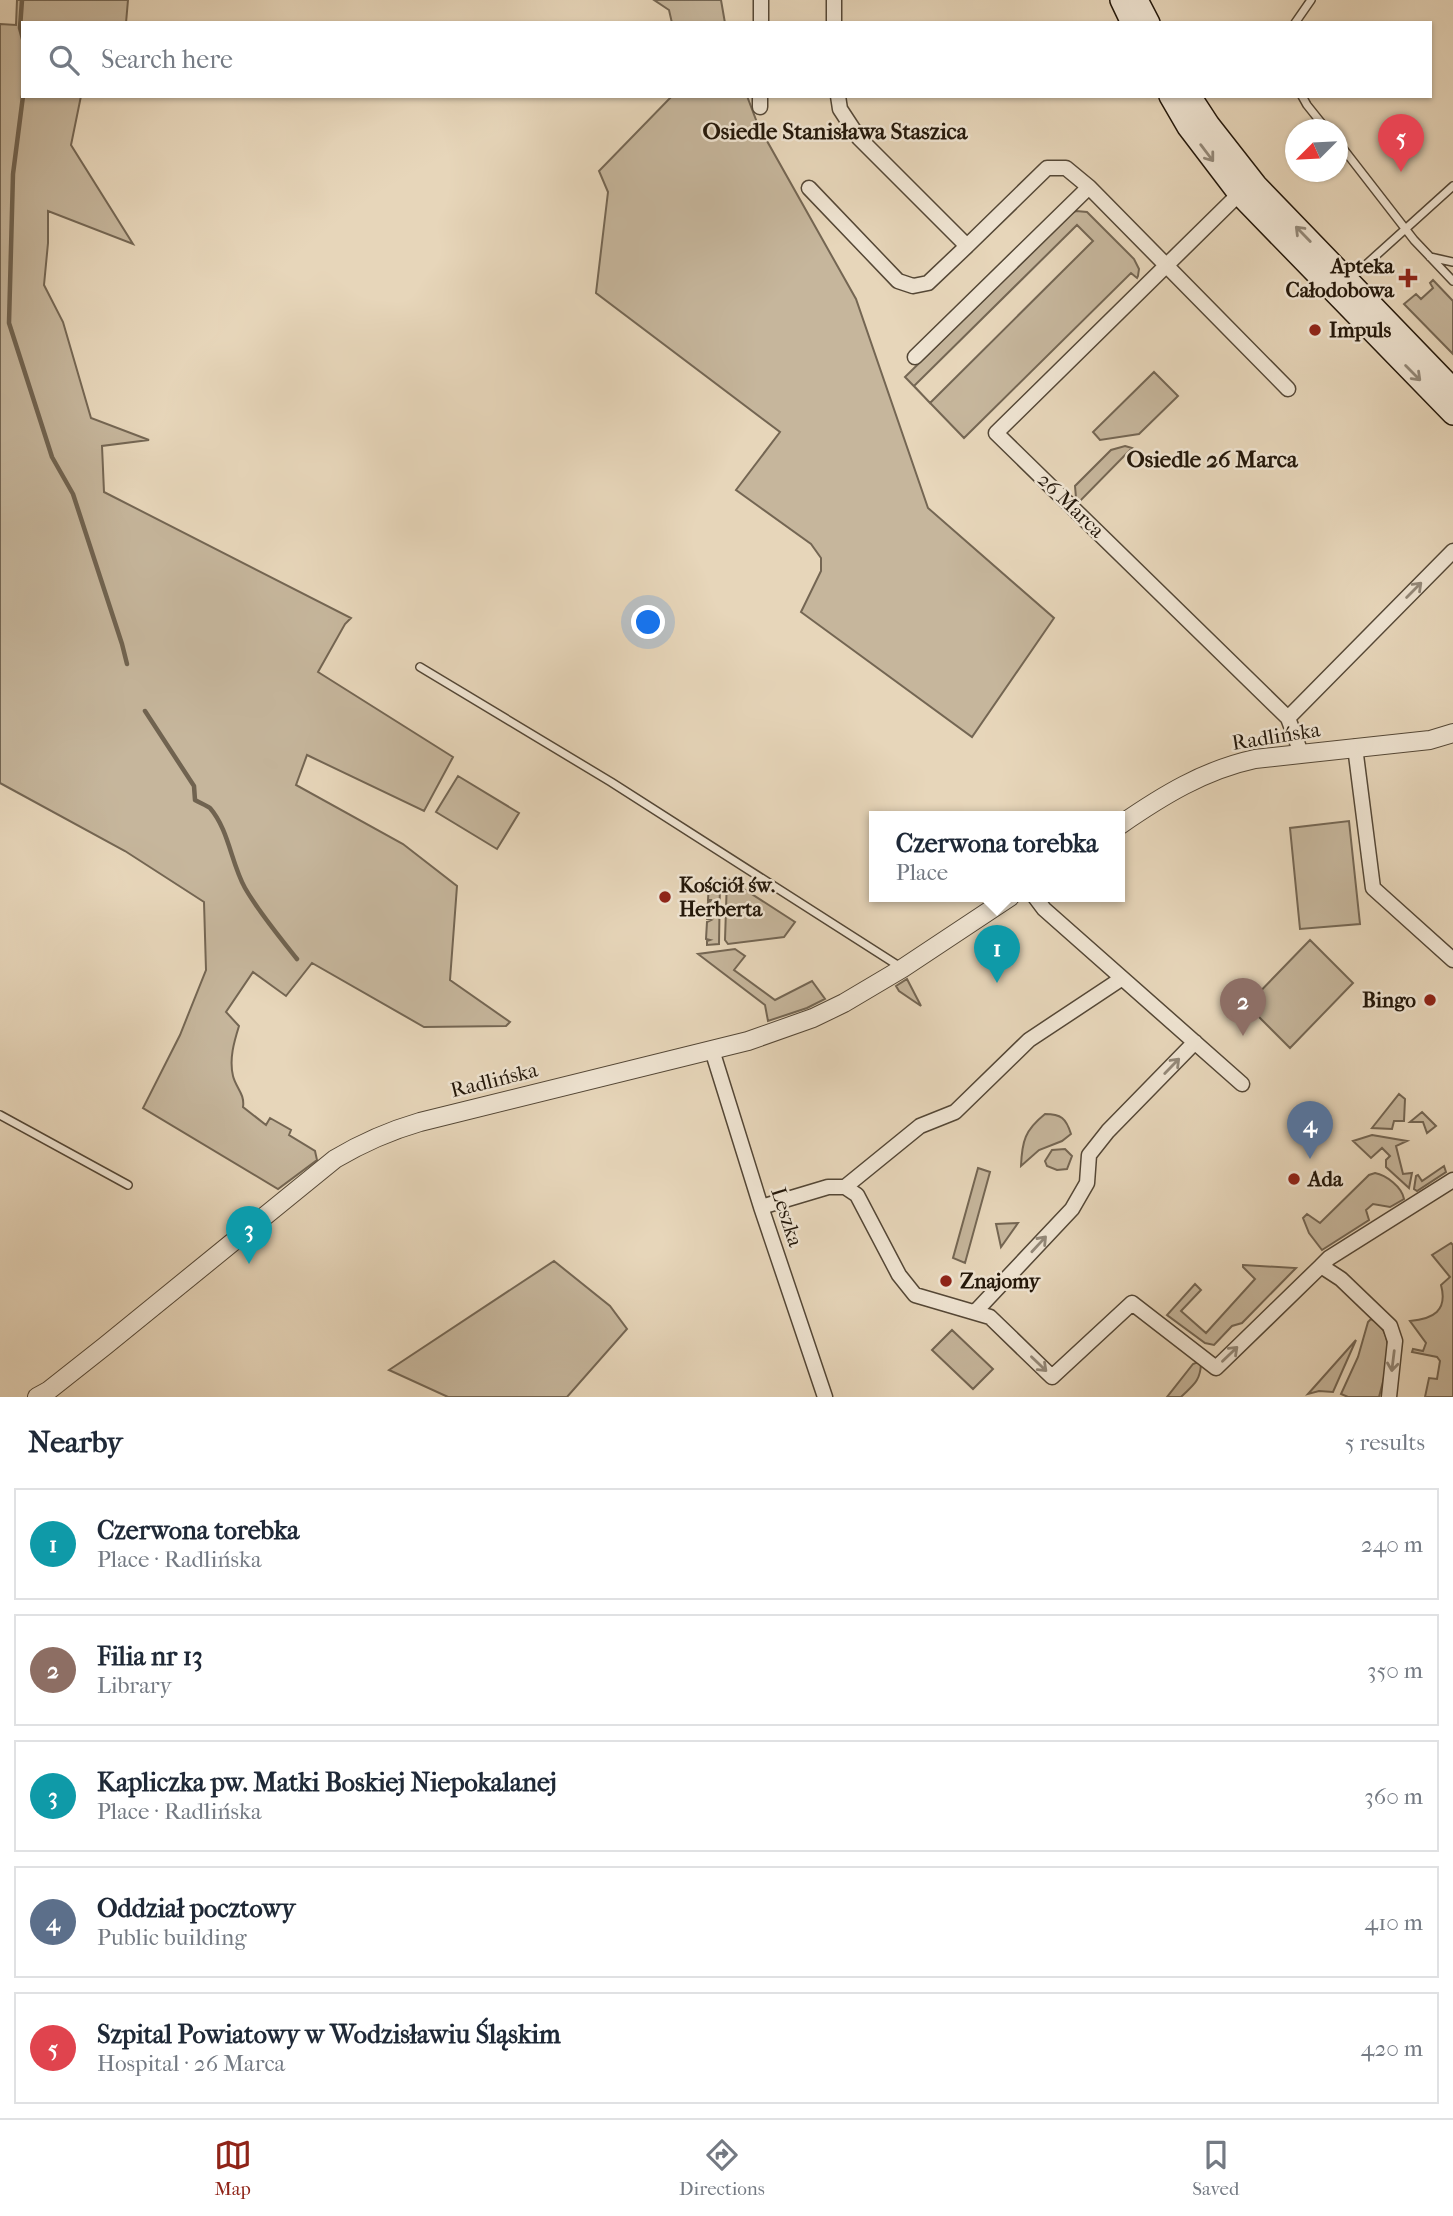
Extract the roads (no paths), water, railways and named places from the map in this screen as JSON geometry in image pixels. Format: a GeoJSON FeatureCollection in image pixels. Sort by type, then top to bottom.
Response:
{"type":"FeatureCollection","features":[{"type":"Feature","properties":{"kind":"main road"},"geometry":{"type":"LineString","coordinates":[[1121,0],[1131,21]]}},
{"type":"Feature","properties":{"kind":"main road"},"geometry":{"type":"LineString","coordinates":[[1137,0],[1150,21]]}},
{"type":"Feature","properties":{"kind":"main road"},"geometry":{"type":"LineString","coordinates":[[1171,98],[1188,128],[1239,194],[1453,389]]}},
{"type":"Feature","properties":{"kind":"main road"},"geometry":{"type":"LineString","coordinates":[[1191,98],[1256,185],[1453,414]]}},
{"type":"Feature","properties":{"kind":"street"},"geometry":{"type":"LineString","coordinates":[[761,0],[761,21]]}},
{"type":"Feature","properties":{"kind":"street"},"geometry":{"type":"LineString","coordinates":[[834,0],[834,21]]}},
{"type":"Feature","properties":{"kind":"street"},"geometry":{"type":"LineString","coordinates":[[1150,0],[1151,21]]}},
{"type":"Feature","properties":{"kind":"street"},"geometry":{"type":"LineString","coordinates":[[838,98],[840,109],[859,138],[967,246]]}},
{"type":"Feature","properties":{"kind":"street"},"geometry":{"type":"LineString","coordinates":[[809,188],[898,281],[913,286],[928,283],[1047,168],[1066,167],[1089,187],[1288,389]]}},
{"type":"Feature","properties":{"kind":"street"},"geometry":{"type":"LineString","coordinates":[[915,356],[1089,187]]}},
{"type":"Feature","properties":{"kind":"street","name":"26 Marca"},"geometry":{"type":"LineString","coordinates":[[1239,194],[996,433],[1288,718],[1301,753]]}},
{"type":"Feature","properties":{"kind":"street"},"geometry":{"type":"LineString","coordinates":[[1288,718],[1453,551]]}},
{"type":"Feature","properties":{"kind":"street","name":"Radlińska"},"geometry":{"type":"LineString","coordinates":[[1125,821],[1197,778],[1243,761],[1430,740],[1453,733]]}},
{"type":"Feature","properties":{"kind":"street"},"geometry":{"type":"LineString","coordinates":[[1355,747],[1373,888],[1453,960]]}},
{"type":"Feature","properties":{"kind":"street","name":"Radlińska"},"geometry":{"type":"LineString","coordinates":[[37,1397],[127,1328],[335,1159],[363,1143],[420,1122],[712,1050],[761,1037],[813,1018],[903,968],[1002,902]]}},
{"type":"Feature","properties":{"kind":"street"},"geometry":{"type":"LineString","coordinates":[[1039,902],[1121,979],[1242,1084]]}},
{"type":"Feature","properties":{"kind":"street"},"geometry":{"type":"LineString","coordinates":[[845,1186],[920,1126],[955,1112],[1030,1040],[1121,979]]}},
{"type":"Feature","properties":{"kind":"street"},"geometry":{"type":"LineString","coordinates":[[976,1311],[1072,1209],[1087,1183],[1089,1155],[1108,1131],[1195,1042]]}},
{"type":"Feature","properties":{"kind":"street","name":"Leszka"},"geometry":{"type":"LineString","coordinates":[[712,1050],[825,1397]]}},
{"type":"Feature","properties":{"kind":"street"},"geometry":{"type":"LineString","coordinates":[[761,1207],[828,1186],[845,1186],[857,1195],[899,1275],[915,1295],[990,1317],[1052,1377],[1132,1303],[1216,1367],[1329,1258],[1453,1180]]}},
{"type":"Feature","properties":{"kind":"street"},"geometry":{"type":"LineString","coordinates":[[1321,1266],[1341,1279],[1390,1326],[1395,1341],[1389,1397]]}},
{"type":"Feature","properties":{"kind":"lane"},"geometry":{"type":"LineString","coordinates":[[1296,21],[1311,0]]}},
{"type":"Feature","properties":{"kind":"lane"},"geometry":{"type":"LineString","coordinates":[[1303,98],[1318,119]]}},
{"type":"Feature","properties":{"kind":"lane"},"geometry":{"type":"LineString","coordinates":[[1348,155],[1405,230],[1453,281]]}},
{"type":"Feature","properties":{"kind":"lane"},"geometry":{"type":"LineString","coordinates":[[1341,287],[1453,186]]}},
{"type":"Feature","properties":{"kind":"lane"},"geometry":{"type":"LineString","coordinates":[[1430,257],[1453,262]]}},
{"type":"Feature","properties":{"kind":"lane"},"geometry":{"type":"LineString","coordinates":[[421,667],[739,861],[903,968]]}},
{"type":"Feature","properties":{"kind":"lane"},"geometry":{"type":"LineString","coordinates":[[0,1115],[128,1185]]}},
{"type":"Feature","properties":{"kind":"waterway"},"geometry":{"type":"LineString","coordinates":[[21,32],[22,0]]}},
{"type":"Feature","properties":{"kind":"waterway"},"geometry":{"type":"LineString","coordinates":[[23,98],[13,174],[9,323],[52,457],[73,494],[127,664]]}},
{"type":"Feature","properties":{"kind":"waterway"},"geometry":{"type":"LineString","coordinates":[[145,711],[194,786],[195,800],[210,808],[222,826],[240,878],[251,898],[297,959]]}},
{"type":"Feature","properties":{"kind":"place","name":"Szpital Powiatowy w Wodzisławiu Śląskim"},"geometry":{"type":"Point","coordinates":[1401,172]}},
{"type":"Feature","properties":{"kind":"place","name":"Apteka Całodobowa"},"geometry":{"type":"Point","coordinates":[1408,278]}},
{"type":"Feature","properties":{"kind":"place","name":"Impuls"},"geometry":{"type":"Point","coordinates":[1315,330]}},
{"type":"Feature","properties":{"kind":"place","name":"Kościół św. Herberta"},"geometry":{"type":"Point","coordinates":[665,897]}},
{"type":"Feature","properties":{"kind":"place","name":"Czerwona torebka"},"geometry":{"type":"Point","coordinates":[997,983]}},
{"type":"Feature","properties":{"kind":"place","name":"Bingo"},"geometry":{"type":"Point","coordinates":[1430,1000]}},
{"type":"Feature","properties":{"kind":"place","name":"Filia nr 13"},"geometry":{"type":"Point","coordinates":[1243,1036]}},
{"type":"Feature","properties":{"kind":"place","name":"Oddział pocztowy"},"geometry":{"type":"Point","coordinates":[1310,1159]}},
{"type":"Feature","properties":{"kind":"place","name":"Ada"},"geometry":{"type":"Point","coordinates":[1294,1179]}},
{"type":"Feature","properties":{"kind":"place","name":"Kapliczka pw. Matki Boskiej Niepokalanej"},"geometry":{"type":"Point","coordinates":[249,1264]}},
{"type":"Feature","properties":{"kind":"place","name":"Znajomy"},"geometry":{"type":"Point","coordinates":[946,1281]}},
{"type":"Feature","properties":{"kind":"district","name":"Osiedle Stanisława Staszica"},"geometry":{"type":"Point","coordinates":[835,131]}},
{"type":"Feature","properties":{"kind":"district","name":"Osiedle 26 Marca"},"geometry":{"type":"Point","coordinates":[1212,459]}}]}
